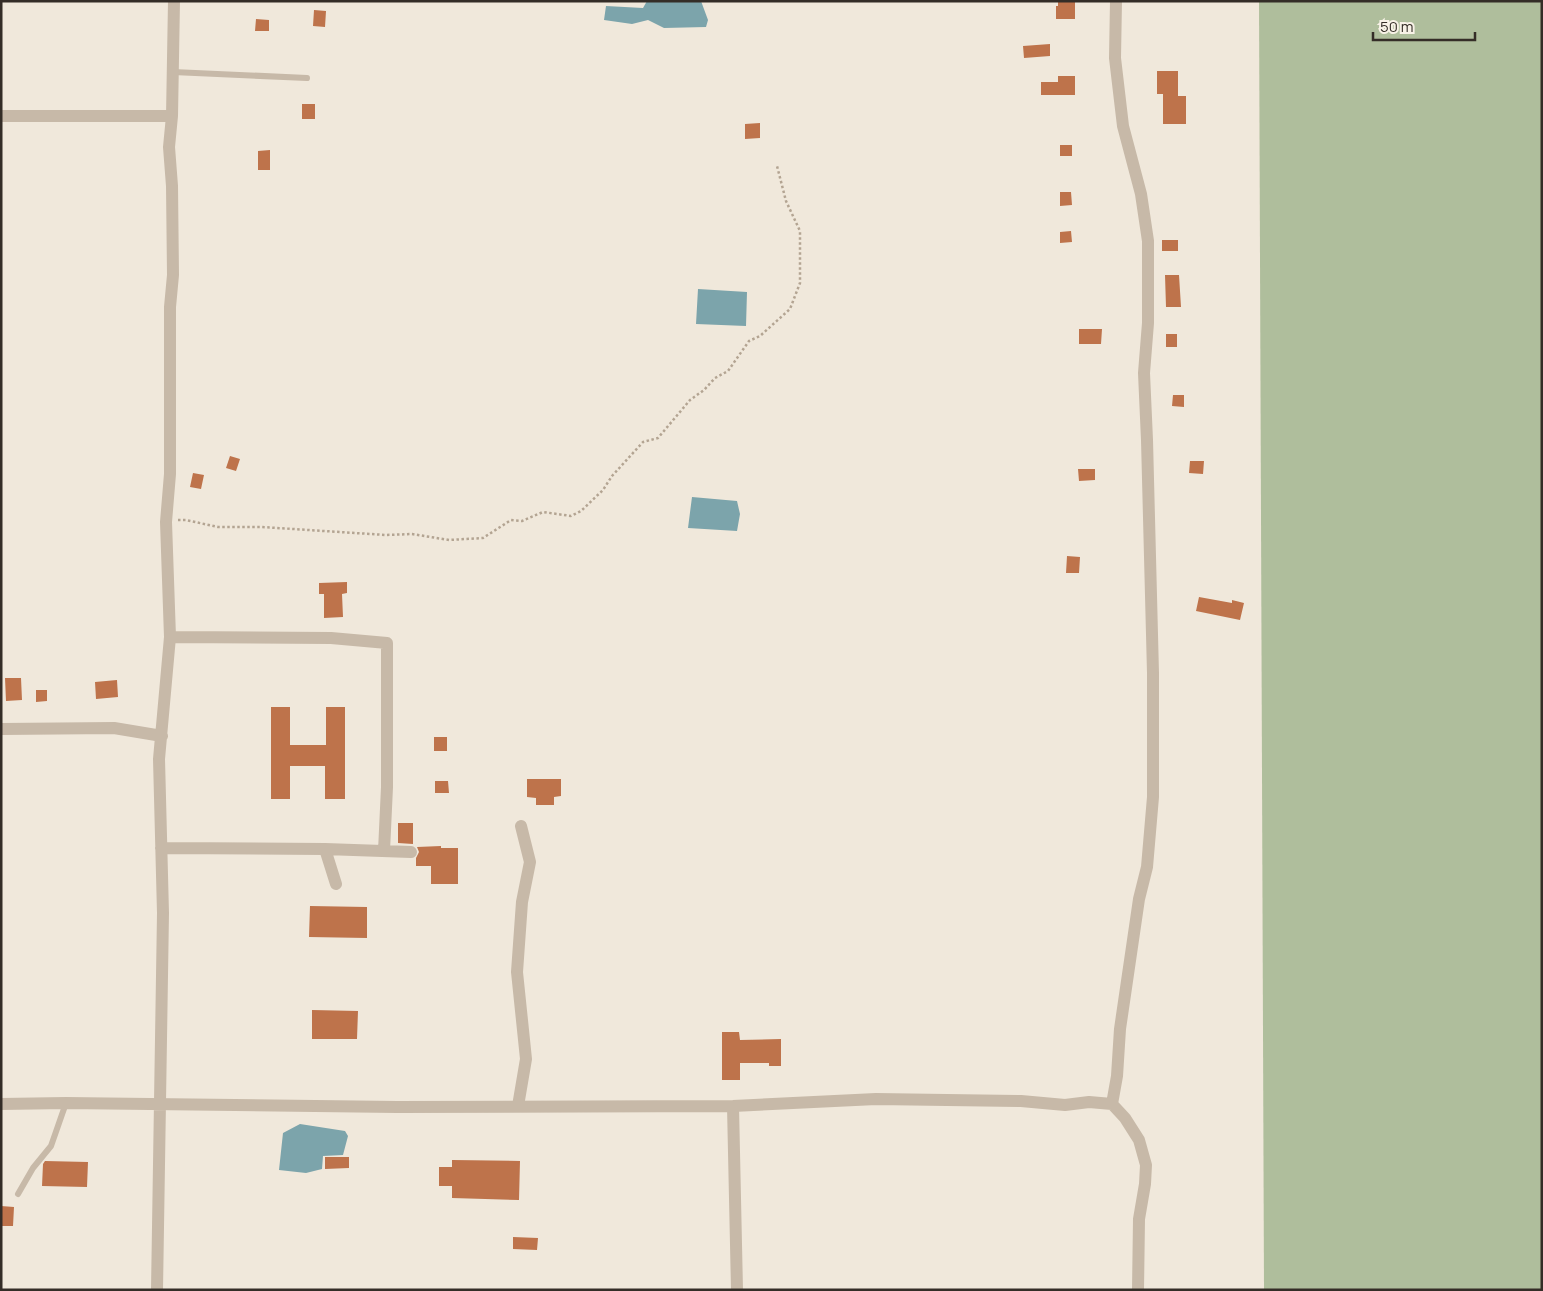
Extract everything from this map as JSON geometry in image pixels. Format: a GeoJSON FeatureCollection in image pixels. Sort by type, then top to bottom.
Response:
{"type":"FeatureCollection","features":[{"type":"Feature","properties":{"kind":"street"},"geometry":{"type":"LineString","coordinates":[[157,1290],[156,1246],[163,913],[159,759],[170,637],[166,522],[170,474],[170,307],[173,275],[172,186],[169,147],[172,116],[174,1]]}},
{"type":"Feature","properties":{"kind":"street"},"geometry":{"type":"LineString","coordinates":[[1112,1104],[1117,1076],[1120,1029],[1139,899],[1147,867],[1153,796],[1153,673],[1144,373],[1148,323],[1148,241],[1141,194],[1123,126],[1115,58],[1116,1]]}},
{"type":"Feature","properties":{"kind":"street"},"geometry":{"type":"LineString","coordinates":[[1,116],[172,116]]}},
{"type":"Feature","properties":{"kind":"street"},"geometry":{"type":"LineString","coordinates":[[170,637],[331,638],[387,643],[387,787],[384,851]]}},
{"type":"Feature","properties":{"kind":"street"},"geometry":{"type":"LineString","coordinates":[[1,729],[114,728],[162,736]]}},
{"type":"Feature","properties":{"kind":"street"},"geometry":{"type":"LineString","coordinates":[[518,1106],[526,1058],[517,972],[522,902],[530,862],[521,826]]}},
{"type":"Feature","properties":{"kind":"street"},"geometry":{"type":"LineString","coordinates":[[161,848],[325,849],[411,852]]}},
{"type":"Feature","properties":{"kind":"street"},"geometry":{"type":"LineString","coordinates":[[325,849],[336,884]]}},
{"type":"Feature","properties":{"kind":"street"},"geometry":{"type":"LineString","coordinates":[[1,1104],[397,1107],[733,1106],[876,1099],[1021,1101],[1065,1105],[1089,1102],[1112,1104],[1126,1118],[1140,1140],[1146,1165],[1139,1219],[1138,1290]]}},
{"type":"Feature","properties":{"kind":"street"},"geometry":{"type":"LineString","coordinates":[[733,1106],[737,1290]]}},
{"type":"Feature","properties":{"kind":"lane"},"geometry":{"type":"LineString","coordinates":[[173,72],[307,78]]}},
{"type":"Feature","properties":{"kind":"lane"},"geometry":{"type":"LineString","coordinates":[[18,1194],[33,1168],[51,1146],[66,1103]]}},
{"type":"Feature","properties":{"kind":"path"},"geometry":{"type":"LineString","coordinates":[[166,522],[186,520],[218,526],[262,527],[386,536],[412,534],[449,540],[484,538],[511,520],[522,521],[543,512],[571,516],[581,511],[602,490],[643,442],[658,438],[690,400],[704,390],[715,378],[728,371],[749,341],[760,336],[790,309],[800,283],[800,231],[786,201],[777,166]]}},
{"type":"Feature","properties":{"kind":"green space"},"geometry":{"type":"Polygon","coordinates":[[[1259,1],[1542,1],[1542,1290],[1264,1290],[1259,1]]]}},
{"type":"Feature","properties":{"kind":"water"},"geometry":{"type":"Polygon","coordinates":[[[647,1],[701,1],[708,20],[706,27],[664,28],[648,20],[632,24],[604,20],[606,6],[643,8],[647,1]]]}},
{"type":"Feature","properties":{"kind":"water"},"geometry":{"type":"Polygon","coordinates":[[[698,289],[747,292],[746,326],[696,324],[698,289]]]}},
{"type":"Feature","properties":{"kind":"water"},"geometry":{"type":"Polygon","coordinates":[[[692,497],[737,501],[740,514],[737,531],[688,528],[692,497]]]}},
{"type":"Feature","properties":{"kind":"water"},"geometry":{"type":"Polygon","coordinates":[[[300,1124],[345,1131],[348,1136],[343,1155],[323,1156],[322,1169],[306,1173],[279,1170],[283,1133],[300,1124]]]}},
{"type":"Feature","properties":{"kind":"building"},"geometry":{"type":"Polygon","coordinates":[[[1058,1],[1075,1],[1075,19],[1056,19],[1058,1]]]}},
{"type":"Feature","properties":{"kind":"building"},"geometry":{"type":"Polygon","coordinates":[[[314,10],[326,11],[325,27],[313,26],[314,10]]]}},
{"type":"Feature","properties":{"kind":"building"},"geometry":{"type":"Polygon","coordinates":[[[256,19],[269,20],[269,31],[255,31],[256,19]]]}},
{"type":"Feature","properties":{"kind":"building"},"geometry":{"type":"Polygon","coordinates":[[[1050,44],[1050,56],[1024,58],[1023,46],[1050,44]]]}},
{"type":"Feature","properties":{"kind":"building"},"geometry":{"type":"Polygon","coordinates":[[[1157,71],[1178,71],[1178,96],[1186,96],[1186,124],[1163,124],[1163,94],[1157,94],[1157,71]]]}},
{"type":"Feature","properties":{"kind":"building"},"geometry":{"type":"Polygon","coordinates":[[[1058,76],[1075,76],[1075,95],[1041,95],[1041,82],[1058,82],[1058,76]]]}},
{"type":"Feature","properties":{"kind":"building"},"geometry":{"type":"Polygon","coordinates":[[[302,104],[315,104],[315,119],[302,119],[302,104]]]}},
{"type":"Feature","properties":{"kind":"building"},"geometry":{"type":"Polygon","coordinates":[[[760,123],[760,138],[745,139],[745,124],[760,123]]]}},
{"type":"Feature","properties":{"kind":"building"},"geometry":{"type":"Polygon","coordinates":[[[1060,145],[1072,145],[1072,156],[1060,156],[1060,145]]]}},
{"type":"Feature","properties":{"kind":"building"},"geometry":{"type":"Polygon","coordinates":[[[270,150],[270,170],[258,170],[258,151],[270,150]]]}},
{"type":"Feature","properties":{"kind":"building"},"geometry":{"type":"Polygon","coordinates":[[[1060,192],[1071,192],[1072,205],[1060,206],[1060,192]]]}},
{"type":"Feature","properties":{"kind":"building"},"geometry":{"type":"Polygon","coordinates":[[[1071,231],[1072,242],[1060,243],[1060,232],[1071,231]]]}},
{"type":"Feature","properties":{"kind":"building"},"geometry":{"type":"Polygon","coordinates":[[[1162,240],[1178,240],[1178,251],[1162,251],[1162,240]]]}},
{"type":"Feature","properties":{"kind":"building"},"geometry":{"type":"Polygon","coordinates":[[[1165,275],[1179,275],[1181,307],[1166,307],[1165,275]]]}},
{"type":"Feature","properties":{"kind":"building"},"geometry":{"type":"Polygon","coordinates":[[[1079,329],[1102,329],[1101,344],[1079,344],[1079,329]]]}},
{"type":"Feature","properties":{"kind":"building"},"geometry":{"type":"Polygon","coordinates":[[[1166,334],[1177,334],[1177,347],[1166,347],[1166,334]]]}},
{"type":"Feature","properties":{"kind":"building"},"geometry":{"type":"Polygon","coordinates":[[[1173,395],[1184,395],[1184,407],[1172,406],[1173,395]]]}},
{"type":"Feature","properties":{"kind":"building"},"geometry":{"type":"Polygon","coordinates":[[[230,456],[240,459],[236,471],[226,468],[230,456]]]}},
{"type":"Feature","properties":{"kind":"building"},"geometry":{"type":"Polygon","coordinates":[[[1190,461],[1204,461],[1203,474],[1189,473],[1190,461]]]}},
{"type":"Feature","properties":{"kind":"building"},"geometry":{"type":"Polygon","coordinates":[[[1078,469],[1095,469],[1095,480],[1079,481],[1078,469]]]}},
{"type":"Feature","properties":{"kind":"building"},"geometry":{"type":"Polygon","coordinates":[[[193,473],[204,475],[201,489],[190,487],[193,473]]]}},
{"type":"Feature","properties":{"kind":"building"},"geometry":{"type":"Polygon","coordinates":[[[1067,556],[1080,557],[1079,573],[1066,573],[1067,556]]]}},
{"type":"Feature","properties":{"kind":"building"},"geometry":{"type":"Polygon","coordinates":[[[347,582],[347,593],[342,594],[343,617],[324,618],[324,594],[319,594],[319,583],[347,582]]]}},
{"type":"Feature","properties":{"kind":"building"},"geometry":{"type":"Polygon","coordinates":[[[1199,597],[1232,603],[1232,600],[1244,603],[1240,620],[1196,611],[1199,597]]]}},
{"type":"Feature","properties":{"kind":"building"},"geometry":{"type":"Polygon","coordinates":[[[5,678],[21,678],[22,700],[6,701],[5,678]]]}},
{"type":"Feature","properties":{"kind":"building"},"geometry":{"type":"Polygon","coordinates":[[[117,680],[118,697],[96,699],[95,682],[117,680]]]}},
{"type":"Feature","properties":{"kind":"building"},"geometry":{"type":"Polygon","coordinates":[[[36,690],[47,690],[47,701],[36,702],[36,690]]]}},
{"type":"Feature","properties":{"kind":"building"},"geometry":{"type":"Polygon","coordinates":[[[271,707],[290,707],[290,745],[326,745],[326,707],[345,707],[345,799],[325,799],[325,766],[290,766],[290,799],[271,799],[271,707]]]}},
{"type":"Feature","properties":{"kind":"building"},"geometry":{"type":"Polygon","coordinates":[[[434,737],[447,737],[447,751],[434,751],[434,737]]]}},
{"type":"Feature","properties":{"kind":"building"},"geometry":{"type":"Polygon","coordinates":[[[527,779],[561,779],[561,796],[554,797],[554,805],[536,805],[536,798],[527,797],[527,779]]]}},
{"type":"Feature","properties":{"kind":"building"},"geometry":{"type":"Polygon","coordinates":[[[435,781],[448,781],[449,793],[435,793],[435,781]]]}},
{"type":"Feature","properties":{"kind":"building"},"geometry":{"type":"Polygon","coordinates":[[[398,823],[413,823],[413,844],[398,843],[398,823]]]}},
{"type":"Feature","properties":{"kind":"building"},"geometry":{"type":"Polygon","coordinates":[[[441,846],[441,848],[458,848],[458,884],[431,884],[431,866],[416,866],[416,858],[419,852],[417,847],[441,846]]]}},
{"type":"Feature","properties":{"kind":"building"},"geometry":{"type":"Polygon","coordinates":[[[310,906],[367,907],[367,938],[309,937],[310,906]]]}},
{"type":"Feature","properties":{"kind":"building"},"geometry":{"type":"Polygon","coordinates":[[[312,1010],[358,1011],[357,1039],[312,1039],[312,1010]]]}},
{"type":"Feature","properties":{"kind":"building"},"geometry":{"type":"Polygon","coordinates":[[[722,1032],[739,1032],[740,1040],[781,1039],[781,1066],[769,1066],[769,1063],[740,1063],[740,1080],[722,1080],[722,1032]]]}},
{"type":"Feature","properties":{"kind":"building"},"geometry":{"type":"Polygon","coordinates":[[[325,1157],[349,1157],[349,1168],[325,1169],[325,1157]]]}},
{"type":"Feature","properties":{"kind":"building"},"geometry":{"type":"Polygon","coordinates":[[[452,1160],[520,1161],[519,1200],[452,1198],[452,1186],[439,1186],[439,1167],[452,1167],[452,1160]]]}},
{"type":"Feature","properties":{"kind":"building"},"geometry":{"type":"Polygon","coordinates":[[[45,1161],[88,1162],[87,1187],[42,1186],[43,1164],[45,1161]]]}},
{"type":"Feature","properties":{"kind":"building"},"geometry":{"type":"Polygon","coordinates":[[[1,1206],[14,1207],[13,1226],[1,1226],[1,1206]]]}},
{"type":"Feature","properties":{"kind":"building"},"geometry":{"type":"Polygon","coordinates":[[[513,1237],[538,1238],[537,1250],[513,1249],[513,1237]]]}}]}
